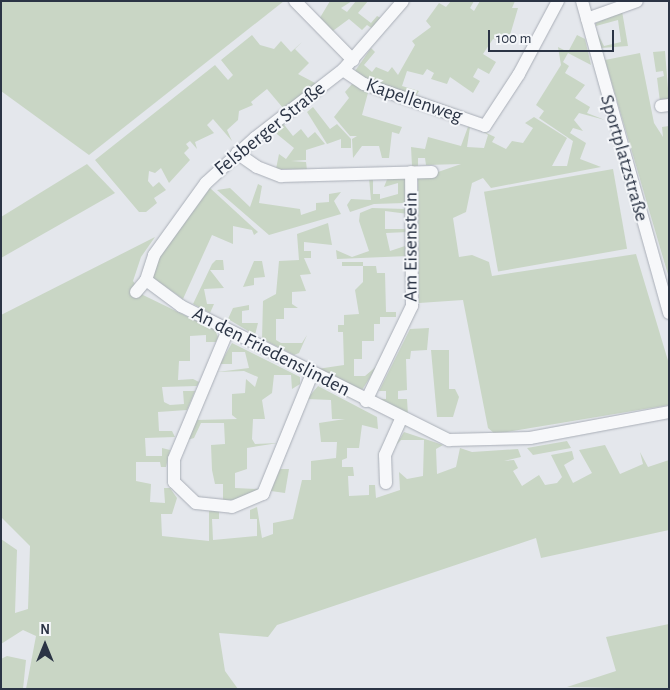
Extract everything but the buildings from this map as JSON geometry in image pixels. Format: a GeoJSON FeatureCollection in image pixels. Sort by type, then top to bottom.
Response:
{"type":"FeatureCollection","features":[{"type":"Feature","properties":{"kind":"street"},"geometry":{"type":"LineString","coordinates":[[295,1],[353,60]]}},
{"type":"Feature","properties":{"kind":"street","name":"Felsberger Straße"},"geometry":{"type":"LineString","coordinates":[[136,292],[146,280],[162,243],[206,183],[237,152],[353,60],[403,1]]}},
{"type":"Feature","properties":{"kind":"street","name":"Kapellenweg"},"geometry":{"type":"LineString","coordinates":[[342,70],[364,84],[487,124],[558,1]]}},
{"type":"Feature","properties":{"kind":"street","name":"Sportplatzstraße"},"geometry":{"type":"LineString","coordinates":[[582,1],[665,288],[669,313]]}},
{"type":"Feature","properties":{"kind":"street"},"geometry":{"type":"LineString","coordinates":[[587,19],[637,1]]}},
{"type":"Feature","properties":{"kind":"street","name":"Am Eisenstein"},"geometry":{"type":"LineString","coordinates":[[237,152],[257,167],[281,176],[432,172]]}},
{"type":"Feature","properties":{"kind":"street","name":"Am Eisenstein"},"geometry":{"type":"LineString","coordinates":[[366,401],[412,306],[411,172]]}},
{"type":"Feature","properties":{"kind":"street","name":"An den Friedenslinden"},"geometry":{"type":"LineString","coordinates":[[146,280],[155,290],[228,330],[400,419],[449,440],[487,442],[669,412]]}},
{"type":"Feature","properties":{"kind":"street"},"geometry":{"type":"LineString","coordinates":[[228,330],[174,459],[174,482],[196,503],[239,506],[263,494],[312,374]]}},
{"type":"Feature","properties":{"kind":"street"},"geometry":{"type":"LineString","coordinates":[[386,483],[385,455],[400,419]]}},
{"type":"Feature","properties":{"kind":"green space"},"geometry":{"type":"Polygon","coordinates":[[[1,1],[284,1],[89,155],[1,91],[1,1]]]}},
{"type":"Feature","properties":{"kind":"green space"},"geometry":{"type":"Polygon","coordinates":[[[330,1],[352,1],[341,8],[347,12],[356,1],[368,1],[358,13],[371,23],[377,16],[383,19],[373,29],[367,25],[362,30],[349,19],[330,33],[318,21],[330,1]]]}},
{"type":"Feature","properties":{"kind":"green space"},"geometry":{"type":"Polygon","coordinates":[[[451,1],[474,1],[470,8],[474,11],[480,1],[515,1],[512,8],[518,8],[508,42],[493,39],[483,54],[496,62],[489,74],[478,68],[473,77],[480,81],[473,93],[450,77],[447,84],[431,79],[434,73],[427,69],[423,75],[407,71],[402,86],[419,91],[416,96],[366,81],[355,71],[371,48],[375,52],[364,65],[372,72],[376,67],[388,72],[392,67],[398,75],[415,45],[412,41],[431,27],[426,21],[439,3],[446,7],[451,1]]]}},
{"type":"Feature","properties":{"kind":"green space"},"geometry":{"type":"Polygon","coordinates":[[[622,11],[628,46],[601,48],[597,32],[604,46],[621,42],[618,20],[596,26],[596,23],[622,11]]]}},
{"type":"Feature","properties":{"kind":"green space"},"geometry":{"type":"Polygon","coordinates":[[[252,35],[260,45],[274,49],[281,41],[291,52],[302,42],[295,49],[309,63],[298,74],[317,84],[283,108],[267,89],[251,102],[253,105],[239,111],[238,120],[227,130],[232,141],[213,119],[207,125],[214,133],[195,142],[197,149],[190,141],[186,144],[189,148],[184,153],[190,160],[169,183],[161,168],[155,173],[149,171],[148,181],[153,187],[159,182],[166,190],[154,198],[157,203],[146,212],[139,212],[95,160],[215,65],[228,80],[233,75],[221,60],[252,35]]]}},
{"type":"Feature","properties":{"kind":"green space"},"geometry":{"type":"Polygon","coordinates":[[[577,35],[585,39],[591,65],[568,53],[563,62],[569,66],[565,73],[585,85],[575,98],[590,107],[587,113],[605,120],[579,113],[574,120],[583,131],[573,128],[570,133],[586,143],[580,159],[601,167],[491,188],[483,178],[472,183],[466,212],[453,218],[459,257],[472,255],[489,262],[492,276],[636,254],[669,364],[669,405],[495,434],[488,428],[463,300],[419,303],[418,179],[461,164],[426,165],[425,158],[418,158],[418,166],[412,166],[411,147],[425,149],[428,137],[461,146],[469,124],[479,129],[470,127],[467,147],[484,148],[488,135],[482,131],[495,137],[492,142],[506,149],[512,141],[523,143],[533,128],[525,123],[534,117],[567,138],[552,166],[567,166],[573,141],[539,118],[544,111],[536,105],[561,65],[558,47],[568,52],[577,35]]]}},
{"type":"Feature","properties":{"kind":"green space"},"geometry":{"type":"Polygon","coordinates":[[[665,51],[669,101],[660,102],[657,78],[664,76],[663,71],[656,72],[653,52],[665,51]]]}},
{"type":"Feature","properties":{"kind":"green space"},"geometry":{"type":"Polygon","coordinates":[[[640,53],[654,123],[663,137],[662,127],[669,126],[669,278],[605,60],[640,53]]]}},
{"type":"Feature","properties":{"kind":"green space"},"geometry":{"type":"Polygon","coordinates":[[[352,84],[369,89],[362,115],[402,127],[399,134],[392,132],[389,158],[382,158],[379,146],[362,146],[353,158],[352,139],[357,136],[350,136],[334,117],[349,98],[345,92],[352,84]]]}},
{"type":"Feature","properties":{"kind":"green space"},"geometry":{"type":"Polygon","coordinates":[[[313,107],[330,129],[337,124],[351,139],[351,148],[341,148],[341,139],[327,144],[307,112],[313,107]]]}},
{"type":"Feature","properties":{"kind":"green space"},"geometry":{"type":"Polygon","coordinates":[[[282,122],[293,136],[301,129],[308,138],[315,132],[325,144],[306,150],[306,160],[291,161],[306,162],[307,170],[276,169],[279,154],[286,159],[294,148],[272,130],[282,122]]]}},
{"type":"Feature","properties":{"kind":"green space"},"geometry":{"type":"Polygon","coordinates":[[[87,164],[115,193],[1,258],[1,217],[87,164]]]}},
{"type":"Feature","properties":{"kind":"green space"},"geometry":{"type":"Polygon","coordinates":[[[613,169],[627,249],[498,272],[484,192],[613,169]]]}},
{"type":"Feature","properties":{"kind":"green space"},"geometry":{"type":"Polygon","coordinates":[[[388,177],[405,178],[405,203],[374,204],[350,212],[347,205],[351,199],[371,200],[369,178],[373,178],[373,194],[380,194],[380,199],[398,194],[398,183],[384,187],[388,177]]]}},
{"type":"Feature","properties":{"kind":"green space"},"geometry":{"type":"Polygon","coordinates":[[[258,184],[262,186],[259,203],[300,209],[301,215],[316,210],[316,203],[329,202],[329,194],[341,192],[334,201],[341,214],[269,235],[217,190],[230,188],[250,207],[258,184]]]}},
{"type":"Feature","properties":{"kind":"green space"},"geometry":{"type":"Polygon","coordinates":[[[210,188],[258,232],[254,235],[252,230],[233,226],[233,244],[212,235],[183,299],[153,278],[159,258],[210,188]]]}},
{"type":"Feature","properties":{"kind":"green space"},"geometry":{"type":"Polygon","coordinates":[[[372,208],[406,209],[408,214],[385,211],[385,229],[408,229],[408,232],[386,233],[390,251],[408,245],[408,256],[337,259],[336,250],[352,257],[369,251],[359,221],[360,213],[372,208]]]}},
{"type":"Feature","properties":{"kind":"green space"},"geometry":{"type":"Polygon","coordinates":[[[328,223],[332,245],[304,242],[304,251],[311,251],[311,258],[304,258],[311,274],[300,275],[306,291],[292,292],[292,304],[298,308],[284,308],[284,319],[276,319],[276,340],[281,343],[302,343],[307,335],[299,353],[294,355],[262,339],[263,301],[276,294],[279,261],[299,260],[297,234],[328,223]]]}},
{"type":"Feature","properties":{"kind":"green space"},"geometry":{"type":"Polygon","coordinates":[[[155,237],[141,257],[133,281],[143,295],[215,330],[218,337],[216,342],[206,342],[206,335],[190,336],[190,361],[179,361],[178,380],[193,379],[199,382],[197,386],[162,387],[164,402],[170,405],[184,404],[183,391],[195,391],[187,410],[158,412],[159,431],[172,431],[175,437],[145,438],[146,456],[162,456],[162,448],[170,450],[166,467],[161,467],[160,462],[136,462],[136,481],[151,484],[150,502],[165,503],[164,488],[170,488],[177,498],[172,514],[161,514],[162,536],[209,541],[209,511],[219,511],[219,519],[212,519],[213,540],[257,536],[257,519],[250,519],[250,510],[257,507],[262,538],[273,534],[273,523],[293,519],[302,480],[311,480],[311,461],[336,458],[337,442],[321,442],[319,423],[345,419],[332,419],[331,400],[307,399],[318,386],[377,417],[378,429],[362,425],[359,448],[347,448],[347,458],[342,460],[342,467],[353,467],[354,476],[348,476],[349,496],[369,495],[369,485],[375,485],[376,498],[400,490],[399,472],[407,479],[423,476],[424,440],[401,440],[396,445],[404,432],[443,445],[436,449],[437,474],[456,467],[460,448],[472,452],[518,449],[521,457],[504,461],[514,460],[518,468],[513,471],[522,486],[539,475],[545,485],[557,483],[562,477],[551,455],[572,451],[574,459],[564,465],[573,483],[592,473],[579,450],[605,445],[620,474],[643,464],[640,452],[648,467],[669,460],[669,530],[541,558],[536,538],[277,625],[268,637],[219,633],[225,671],[238,689],[26,689],[36,636],[23,630],[1,644],[1,539],[17,550],[15,613],[28,609],[30,546],[1,517],[1,315],[155,237]]]}},
{"type":"Feature","properties":{"kind":"green space"},"geometry":{"type":"Polygon","coordinates":[[[216,260],[223,260],[224,270],[210,270],[224,288],[204,289],[207,304],[214,304],[210,313],[193,304],[212,264],[216,260]]]}},
{"type":"Feature","properties":{"kind":"green space"},"geometry":{"type":"Polygon","coordinates":[[[254,261],[262,261],[265,277],[254,278],[254,285],[243,287],[254,261]]]}},
{"type":"Feature","properties":{"kind":"green space"},"geometry":{"type":"Polygon","coordinates":[[[342,262],[363,262],[363,266],[342,266],[342,262]]]}},
{"type":"Feature","properties":{"kind":"green space"},"geometry":{"type":"Polygon","coordinates":[[[363,266],[376,266],[377,273],[385,273],[386,312],[396,312],[396,317],[380,317],[380,324],[374,324],[374,341],[362,341],[362,359],[354,359],[354,376],[365,376],[378,365],[362,390],[317,369],[344,365],[343,332],[338,332],[338,325],[344,325],[344,315],[359,314],[355,290],[363,282],[363,266]]]}},
{"type":"Feature","properties":{"kind":"green space"},"geometry":{"type":"Polygon","coordinates":[[[249,305],[249,310],[242,311],[242,323],[258,323],[255,335],[228,319],[233,308],[249,305]]]}},
{"type":"Feature","properties":{"kind":"green space"},"geometry":{"type":"Polygon","coordinates":[[[429,328],[427,350],[411,351],[410,359],[406,359],[407,390],[398,391],[398,399],[407,399],[408,415],[380,399],[386,399],[386,391],[379,391],[410,329],[429,328]]]}},
{"type":"Feature","properties":{"kind":"green space"},"geometry":{"type":"Polygon","coordinates":[[[232,343],[300,377],[300,384],[292,389],[291,375],[274,375],[272,393],[262,400],[265,419],[253,419],[252,439],[255,444],[278,443],[247,448],[247,469],[235,473],[235,488],[259,489],[244,499],[223,500],[223,484],[215,484],[212,470],[211,445],[225,444],[224,423],[201,423],[194,438],[187,440],[195,420],[237,419],[232,415],[232,394],[245,393],[246,379],[255,387],[258,377],[244,371],[217,372],[249,368],[245,352],[232,352],[232,364],[220,364],[232,343]]]}},
{"type":"Feature","properties":{"kind":"green space"},"geometry":{"type":"Polygon","coordinates":[[[431,350],[449,350],[449,389],[455,389],[459,397],[453,417],[437,417],[431,350]]]}},
{"type":"Feature","properties":{"kind":"green space"},"geometry":{"type":"Polygon","coordinates":[[[567,441],[571,448],[533,455],[527,448],[567,441]]]}},
{"type":"Feature","properties":{"kind":"green space"},"geometry":{"type":"Polygon","coordinates":[[[280,469],[289,469],[285,493],[271,491],[280,469]]]}},
{"type":"Feature","properties":{"kind":"green space"},"geometry":{"type":"Polygon","coordinates":[[[669,624],[669,689],[567,687],[616,671],[606,637],[669,624]]]}},
{"type":"Feature","properties":{"kind":"green space"},"geometry":{"type":"Polygon","coordinates":[[[7,656],[26,660],[23,689],[1,689],[1,659],[7,656]]]}}]}
